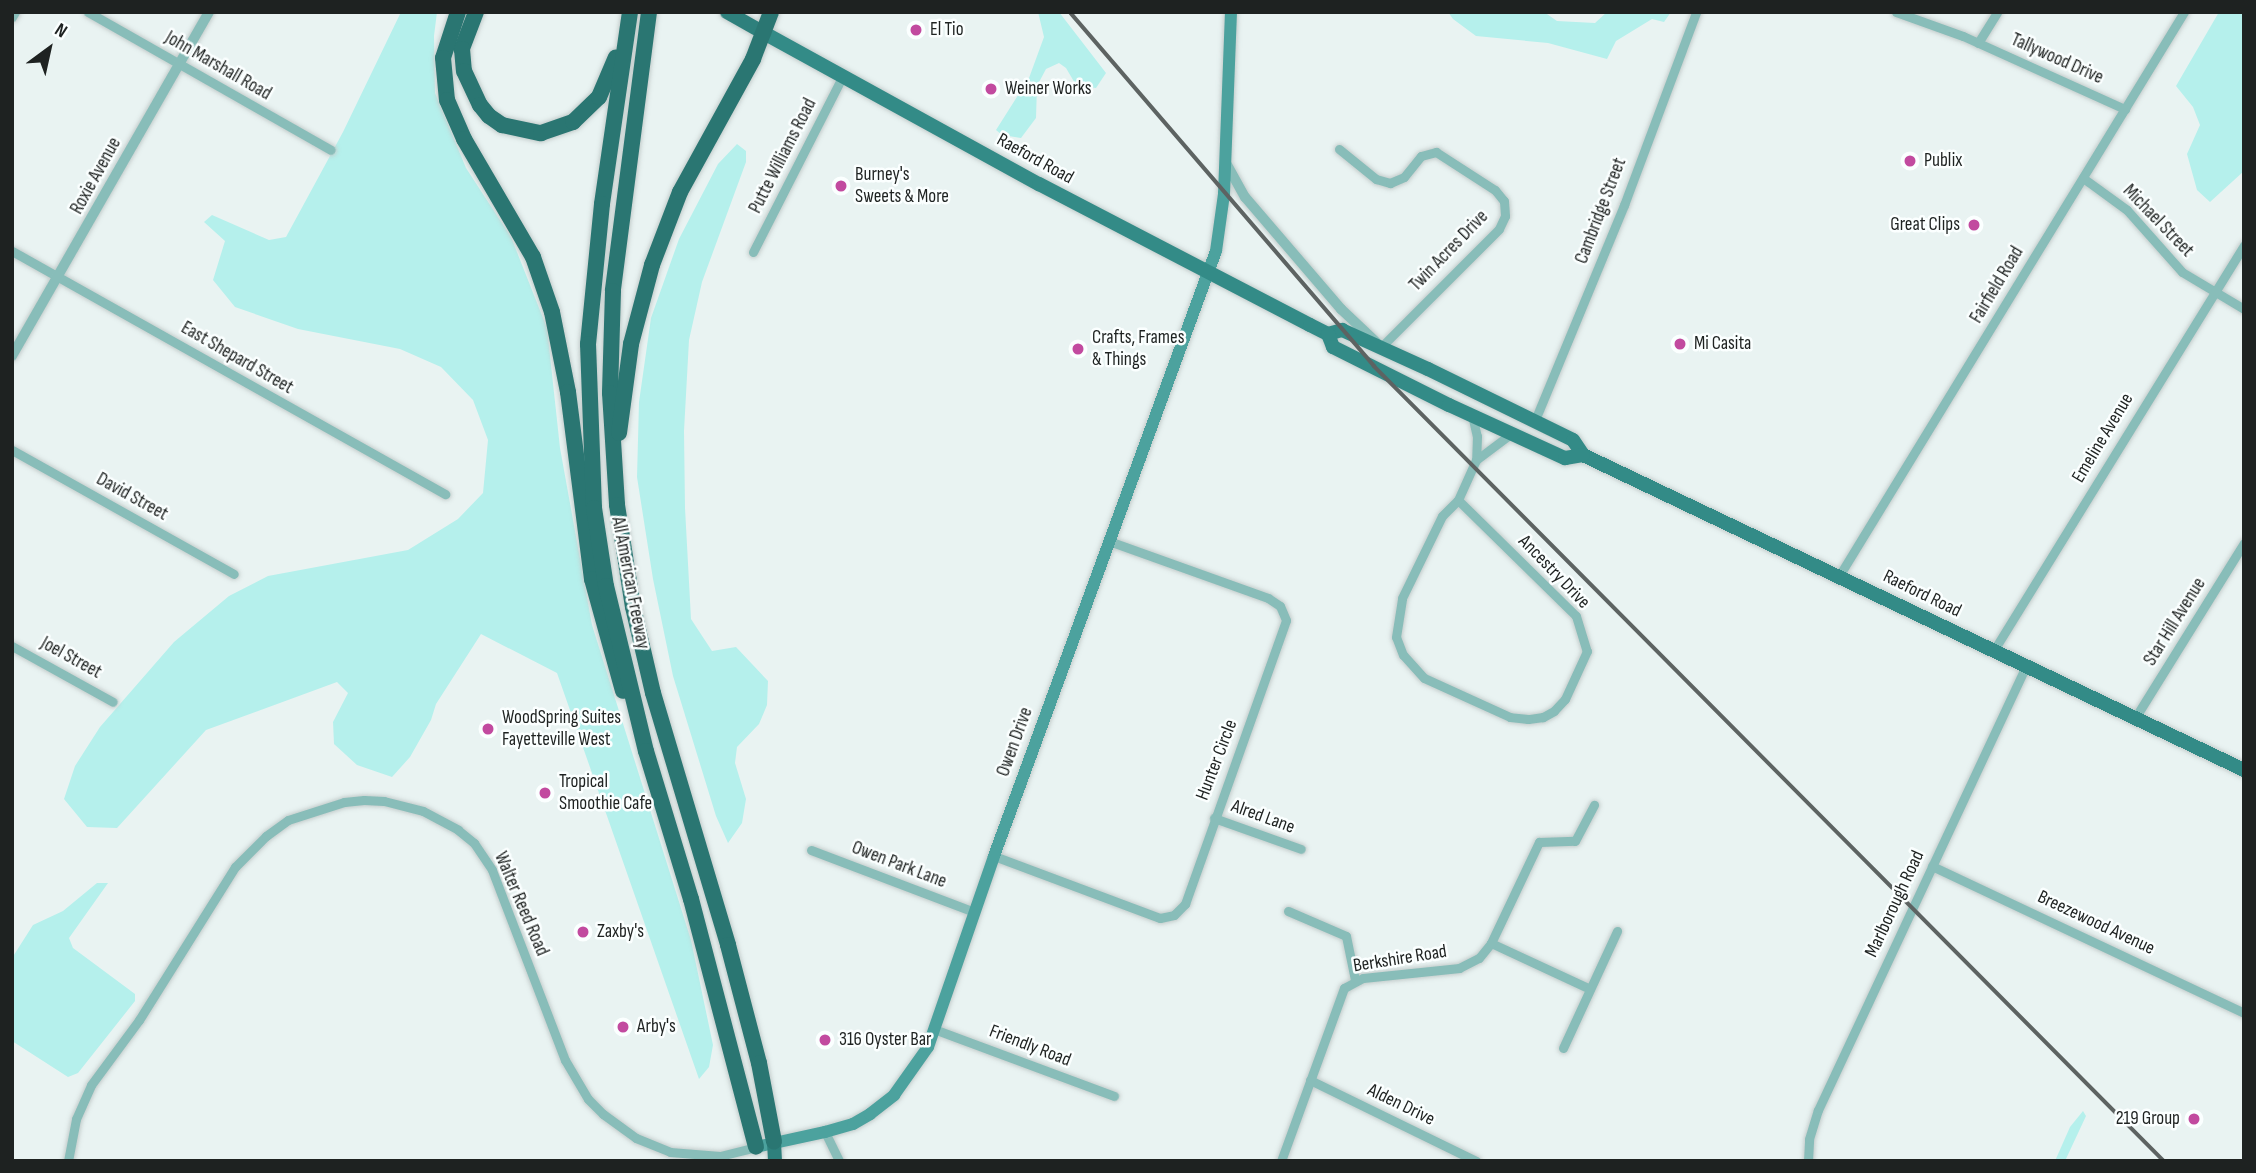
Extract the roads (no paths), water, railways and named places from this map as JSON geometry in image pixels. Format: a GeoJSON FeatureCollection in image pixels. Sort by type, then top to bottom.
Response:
{"type":"FeatureCollection","features":[{"type":"Feature","properties":{"kind":"highway"},"geometry":{"type":"LineString","coordinates":[[458,12],[443,58],[447,100],[464,139],[533,257],[552,312],[568,392],[592,579],[612,663],[646,751]]}},
{"type":"Feature","properties":{"kind":"highway"},"geometry":{"type":"LineString","coordinates":[[476,12],[462,49],[464,71],[470,88],[489,116],[502,125],[524,132],[557,129],[573,122],[592,107],[607,82],[629,17]]}},
{"type":"Feature","properties":{"kind":"highway","name":"All American Freeway"},"geometry":{"type":"LineString","coordinates":[[649,12],[613,291],[610,393],[613,467],[629,588],[653,693],[728,945],[759,1063],[774,1142]]}},
{"type":"Feature","properties":{"kind":"highway","name":"Raeford Road"},"geometry":{"type":"LineString","coordinates":[[727,12],[764,33]]}},
{"type":"Feature","properties":{"kind":"highway"},"geometry":{"type":"LineString","coordinates":[[613,467],[631,344],[652,265],[685,181],[764,33],[771,12]]}},
{"type":"Feature","properties":{"kind":"highway","name":"All American Freeway"},"geometry":{"type":"LineString","coordinates":[[629,17],[588,344],[594,508],[606,586],[646,751],[691,899],[756,1154]]}},
{"type":"Feature","properties":{"kind":"highway"},"geometry":{"type":"LineString","coordinates":[[774,1142],[775,1161]]}},
{"type":"Feature","properties":{"kind":"main road","name":"Owen Drive"},"geometry":{"type":"LineString","coordinates":[[756,1154],[774,1142],[853,1124],[894,1096],[918,1064],[934,1029],[994,856],[1216,251],[1226,163],[1231,12]]}},
{"type":"Feature","properties":{"kind":"main road","name":"Raeford Road"},"geometry":{"type":"LineString","coordinates":[[764,33],[1207,273],[1328,334],[1333,346],[1565,458],[1584,455]]}},
{"type":"Feature","properties":{"kind":"main road","name":"Raeford Road"},"geometry":{"type":"LineString","coordinates":[[1328,334],[1342,330],[1535,420],[1573,440],[1584,455],[2244,770]]}},
{"type":"Feature","properties":{"kind":"street"},"geometry":{"type":"LineString","coordinates":[[12,17],[15,12]]}},
{"type":"Feature","properties":{"kind":"street","name":"John Marshall Road"},"geometry":{"type":"LineString","coordinates":[[88,12],[331,150]]}},
{"type":"Feature","properties":{"kind":"street","name":"Roxie Avenue"},"geometry":{"type":"LineString","coordinates":[[12,356],[209,12]]}},
{"type":"Feature","properties":{"kind":"street","name":"Cambridge Street"},"geometry":{"type":"LineString","coordinates":[[1535,420],[1624,205],[1696,12]]}},
{"type":"Feature","properties":{"kind":"street","name":"Tallywood Drive"},"geometry":{"type":"LineString","coordinates":[[1896,12],[1978,43],[2125,109]]}},
{"type":"Feature","properties":{"kind":"street"},"geometry":{"type":"LineString","coordinates":[[1978,43],[1997,12]]}},
{"type":"Feature","properties":{"kind":"street","name":"Fairfield Road"},"geometry":{"type":"LineString","coordinates":[[1839,576],[2184,12]]}},
{"type":"Feature","properties":{"kind":"street","name":"Putte Williams Road"},"geometry":{"type":"LineString","coordinates":[[753,252],[843,75]]}},
{"type":"Feature","properties":{"kind":"street","name":"Twin Acres Drive"},"geometry":{"type":"LineString","coordinates":[[1339,149],[1376,180],[1390,183],[1404,177],[1421,156],[1436,152],[1496,190],[1504,201],[1505,216],[1499,229],[1381,347]]}},
{"type":"Feature","properties":{"kind":"street"},"geometry":{"type":"LineString","coordinates":[[1226,163],[1245,197],[1341,309],[1381,347]]}},
{"type":"Feature","properties":{"kind":"street","name":"Michael Street"},"geometry":{"type":"LineString","coordinates":[[2083,178],[2127,211],[2182,272],[2244,309]]}},
{"type":"Feature","properties":{"kind":"street","name":"Emeline Avenue"},"geometry":{"type":"LineString","coordinates":[[1994,650],[2244,245]]}},
{"type":"Feature","properties":{"kind":"street","name":"East Shepard Street"},"geometry":{"type":"LineString","coordinates":[[12,251],[445,494]]}},
{"type":"Feature","properties":{"kind":"street","name":"Ancestry Drive"},"geometry":{"type":"LineString","coordinates":[[1458,500],[1576,616],[1587,651],[1565,699],[1544,717],[1528,719],[1510,716],[1424,678],[1403,655],[1396,637],[1402,598],[1442,516],[1458,500],[1476,460],[1477,436],[1472,415]]}},
{"type":"Feature","properties":{"kind":"street","name":"Ancestry Drive"},"geometry":{"type":"LineString","coordinates":[[1476,460],[1512,433]]}},
{"type":"Feature","properties":{"kind":"street","name":"David Street"},"geometry":{"type":"LineString","coordinates":[[12,450],[234,574]]}},
{"type":"Feature","properties":{"kind":"street","name":"Hunter Circle"},"geometry":{"type":"LineString","coordinates":[[994,856],[1160,918],[1167,918],[1185,904],[1214,818],[1286,627],[1284,613],[1268,598],[1109,541]]}},
{"type":"Feature","properties":{"kind":"street","name":"Star Hill Avenue"},"geometry":{"type":"LineString","coordinates":[[2136,718],[2244,543]]}},
{"type":"Feature","properties":{"kind":"street","name":"Joel Street"},"geometry":{"type":"LineString","coordinates":[[12,646],[113,702]]}},
{"type":"Feature","properties":{"kind":"street","name":"Marlborough Road"},"geometry":{"type":"LineString","coordinates":[[1808,1161],[1809,1139],[1818,1110],[2026,666]]}},
{"type":"Feature","properties":{"kind":"street","name":"Walter Reed Road"},"geometry":{"type":"LineString","coordinates":[[68,1161],[76,1119],[91,1085],[139,1020],[235,867],[266,836],[288,820],[344,802],[364,800],[394,803],[423,811],[458,830],[474,843],[492,870],[565,1060],[588,1099],[603,1114],[636,1138],[670,1152],[720,1156],[756,1154]]}},
{"type":"Feature","properties":{"kind":"street","name":"Berkshire Road"},"geometry":{"type":"LineString","coordinates":[[1281,1161],[1341,994],[1349,983],[1355,980],[1459,968],[1479,958],[1490,943],[1539,842],[1575,841],[1594,805]]}},
{"type":"Feature","properties":{"kind":"street","name":"Alred Lane"},"geometry":{"type":"LineString","coordinates":[[1214,818],[1301,849]]}},
{"type":"Feature","properties":{"kind":"street","name":"Owen Park Lane"},"geometry":{"type":"LineString","coordinates":[[811,850],[974,912]]}},
{"type":"Feature","properties":{"kind":"street","name":"Breezewood Avenue"},"geometry":{"type":"LineString","coordinates":[[1932,866],[2244,1013]]}},
{"type":"Feature","properties":{"kind":"street"},"geometry":{"type":"LineString","coordinates":[[1289,911],[1346,936],[1355,980]]}},
{"type":"Feature","properties":{"kind":"street"},"geometry":{"type":"LineString","coordinates":[[1563,1048],[1617,931]]}},
{"type":"Feature","properties":{"kind":"street"},"geometry":{"type":"LineString","coordinates":[[1490,943],[1590,989]]}},
{"type":"Feature","properties":{"kind":"street","name":"Friendly Road"},"geometry":{"type":"LineString","coordinates":[[934,1029],[1114,1096]]}},
{"type":"Feature","properties":{"kind":"street","name":"Alden Drive"},"geometry":{"type":"LineString","coordinates":[[1310,1080],[1475,1161]]}},
{"type":"Feature","properties":{"kind":"street"},"geometry":{"type":"LineString","coordinates":[[825,1132],[839,1161]]}},
{"type":"Feature","properties":{"kind":"railway"},"geometry":{"type":"LineString","coordinates":[[1070,12],[1374,366],[2164,1161]]}},
{"type":"Feature","properties":{"kind":"place","name":"El Tio"},"geometry":{"type":"Point","coordinates":[916,30]}},
{"type":"Feature","properties":{"kind":"place","name":"Weiner Works"},"geometry":{"type":"Point","coordinates":[991,89]}},
{"type":"Feature","properties":{"kind":"place","name":"Publix"},"geometry":{"type":"Point","coordinates":[1910,161]}},
{"type":"Feature","properties":{"kind":"place","name":"Burney's Sweets & More"},"geometry":{"type":"Point","coordinates":[841,186]}},
{"type":"Feature","properties":{"kind":"place","name":"Great Clips"},"geometry":{"type":"Point","coordinates":[1974,225]}},
{"type":"Feature","properties":{"kind":"place","name":"Mi Casita"},"geometry":{"type":"Point","coordinates":[1680,344]}},
{"type":"Feature","properties":{"kind":"place","name":"Crafts, Frames & Things"},"geometry":{"type":"Point","coordinates":[1078,349]}},
{"type":"Feature","properties":{"kind":"place","name":"WoodSpring Suites Fayetteville West"},"geometry":{"type":"Point","coordinates":[488,729]}},
{"type":"Feature","properties":{"kind":"place","name":"Tropical Smoothie Cafe"},"geometry":{"type":"Point","coordinates":[545,793]}},
{"type":"Feature","properties":{"kind":"place","name":"Zaxby's"},"geometry":{"type":"Point","coordinates":[583,932]}},
{"type":"Feature","properties":{"kind":"place","name":"Arby's"},"geometry":{"type":"Point","coordinates":[623,1027]}},
{"type":"Feature","properties":{"kind":"place","name":"316 Oyster Bar"},"geometry":{"type":"Point","coordinates":[825,1040]}},
{"type":"Feature","properties":{"kind":"place","name":"219 Group"},"geometry":{"type":"Point","coordinates":[2194,1119]}}]}
